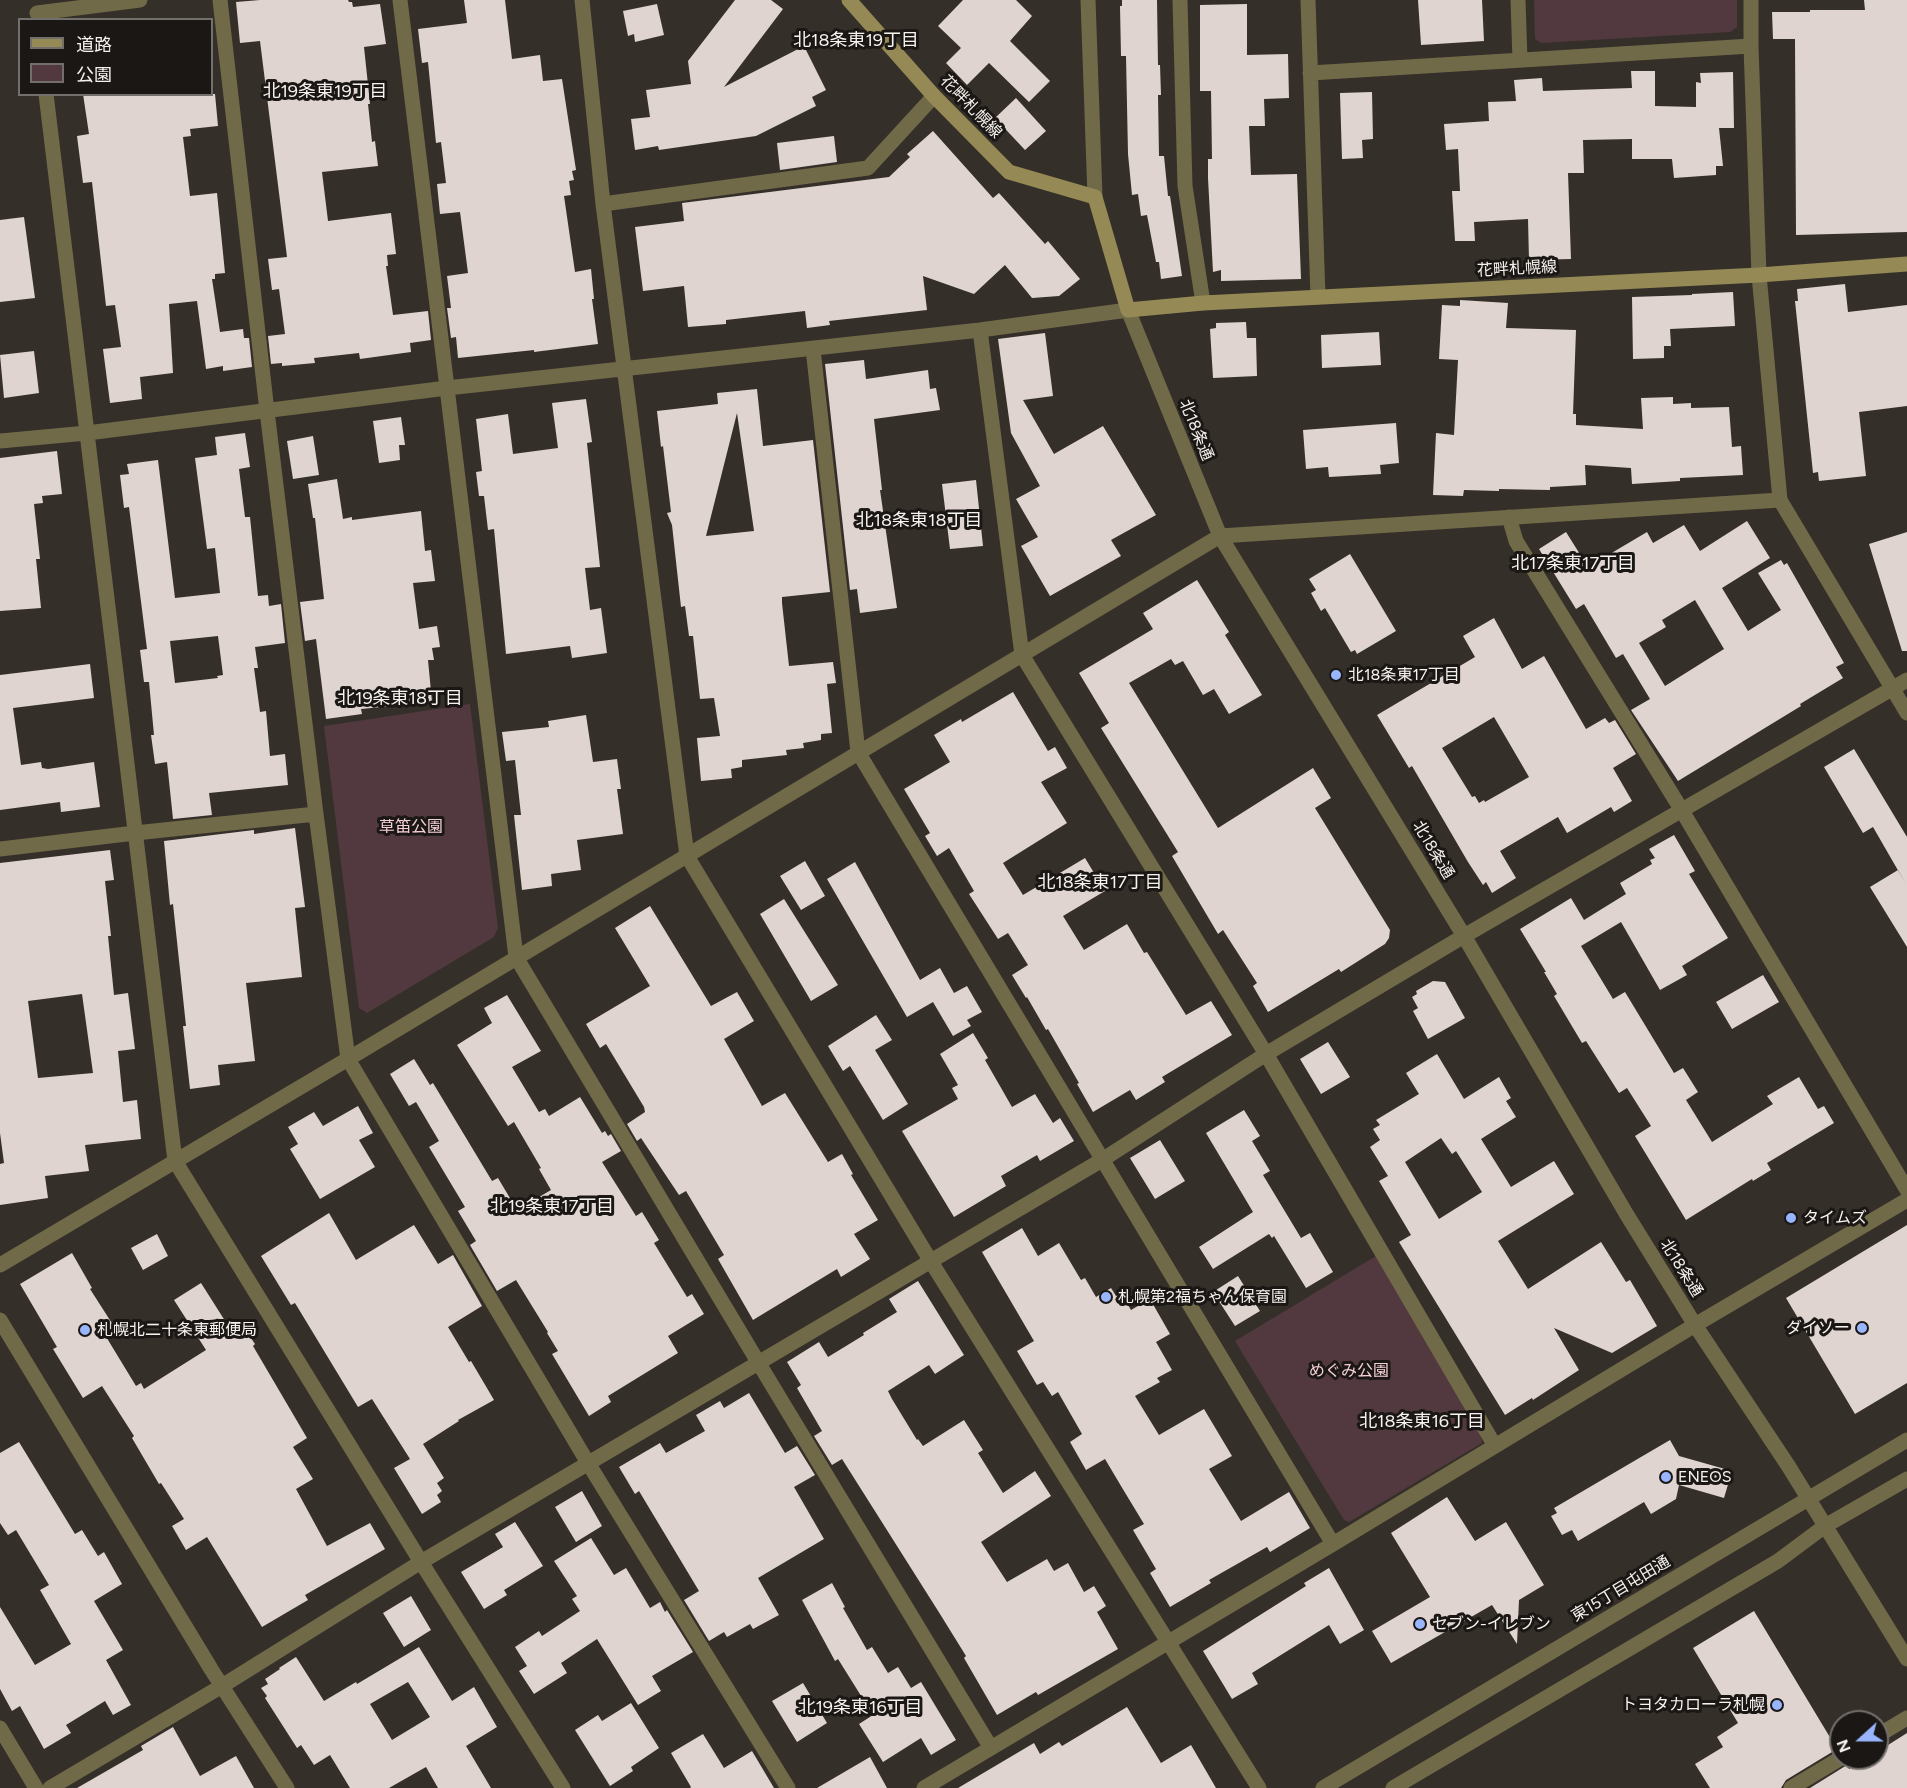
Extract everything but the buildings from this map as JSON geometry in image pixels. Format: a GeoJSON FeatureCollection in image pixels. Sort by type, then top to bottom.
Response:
{"type":"FeatureCollection","features":[{"type":"Feature","properties":{"kind":"main road","name":"花畔札幌線"},"geometry":{"type":"LineString","coordinates":[[849,0],[934,96],[1009,171],[1095,196]]}},
{"type":"Feature","properties":{"kind":"main road","name":"北18条通"},"geometry":{"type":"LineString","coordinates":[[1095,196],[1128,310]]}},
{"type":"Feature","properties":{"kind":"main road","name":"花畔札幌線"},"geometry":{"type":"LineString","coordinates":[[1128,310],[1203,303],[1760,274],[1907,264]]}},
{"type":"Feature","properties":{"kind":"street"},"geometry":{"type":"LineString","coordinates":[[37,11],[140,0]]}},
{"type":"Feature","properties":{"kind":"street"},"geometry":{"type":"LineString","coordinates":[[220,0],[267,411],[348,1059],[588,1463],[788,1788]]}},
{"type":"Feature","properties":{"kind":"street"},"geometry":{"type":"LineString","coordinates":[[400,0],[516,957],[991,1748]]}},
{"type":"Feature","properties":{"kind":"street"},"geometry":{"type":"LineString","coordinates":[[582,0],[603,204],[687,856],[930,1260],[1258,1788]]}},
{"type":"Feature","properties":{"kind":"street","name":"北18条通"},"geometry":{"type":"LineString","coordinates":[[1088,0],[1095,196]]}},
{"type":"Feature","properties":{"kind":"street"},"geometry":{"type":"LineString","coordinates":[[1180,0],[1185,186],[1203,303]]}},
{"type":"Feature","properties":{"kind":"street"},"geometry":{"type":"LineString","coordinates":[[1308,0],[1318,297]]}},
{"type":"Feature","properties":{"kind":"street"},"geometry":{"type":"LineString","coordinates":[[1518,0],[1520,60]]}},
{"type":"Feature","properties":{"kind":"street"},"geometry":{"type":"LineString","coordinates":[[1751,0],[1760,274],[1780,500],[1907,713]]}},
{"type":"Feature","properties":{"kind":"street"},"geometry":{"type":"LineString","coordinates":[[1310,73],[1751,46]]}},
{"type":"Feature","properties":{"kind":"street"},"geometry":{"type":"LineString","coordinates":[[46,96],[175,1161],[421,1562],[563,1788]]}},
{"type":"Feature","properties":{"kind":"street"},"geometry":{"type":"LineString","coordinates":[[603,204],[868,168],[934,96]]}},
{"type":"Feature","properties":{"kind":"street"},"geometry":{"type":"LineString","coordinates":[[0,441],[87,433],[447,388],[980,330],[1128,310]]}},
{"type":"Feature","properties":{"kind":"street","name":"北18条通"},"geometry":{"type":"LineString","coordinates":[[1128,310],[1220,536],[1464,936],[1627,1215],[1695,1325],[1789,1467],[1907,1659]]}},
{"type":"Feature","properties":{"kind":"street"},"geometry":{"type":"LineString","coordinates":[[980,330],[1022,655],[1266,1054],[1495,1446]]}},
{"type":"Feature","properties":{"kind":"street"},"geometry":{"type":"LineString","coordinates":[[813,349],[858,752],[1333,1544]]}},
{"type":"Feature","properties":{"kind":"street"},"geometry":{"type":"LineString","coordinates":[[0,1266],[1220,536],[1780,500]]}},
{"type":"Feature","properties":{"kind":"street"},"geometry":{"type":"LineString","coordinates":[[1509,517],[1516,541],[1681,809],[1907,1190]]}},
{"type":"Feature","properties":{"kind":"street"},"geometry":{"type":"LineString","coordinates":[[50,1788],[222,1686],[421,1562],[1102,1160],[1266,1054],[1681,809],[1907,680]]}},
{"type":"Feature","properties":{"kind":"street"},"geometry":{"type":"LineString","coordinates":[[0,849],[316,814]]}},
{"type":"Feature","properties":{"kind":"street"},"geometry":{"type":"LineString","coordinates":[[924,1788],[1907,1200]]}},
{"type":"Feature","properties":{"kind":"street"},"geometry":{"type":"LineString","coordinates":[[0,1320],[286,1788]]}},
{"type":"Feature","properties":{"kind":"street","name":"東15丁目屯田通"},"geometry":{"type":"LineString","coordinates":[[1323,1788],[1907,1440]]}},
{"type":"Feature","properties":{"kind":"street"},"geometry":{"type":"LineString","coordinates":[[1393,1788],[1412,1783],[1778,1561],[1825,1526],[1907,1479]]}},
{"type":"Feature","properties":{"kind":"street"},"geometry":{"type":"LineString","coordinates":[[1889,1729],[1907,1718]]}},
{"type":"Feature","properties":{"kind":"street"},"geometry":{"type":"LineString","coordinates":[[0,1728],[36,1788]]}},
{"type":"Feature","properties":{"kind":"street"},"geometry":{"type":"LineString","coordinates":[[1791,1788],[1829,1765]]}},
{"type":"Feature","properties":{"kind":"green space"},"geometry":{"type":"Polygon","coordinates":[[[1534,0],[1737,0],[1737,27],[1730,32],[1541,43],[1535,39],[1534,0]]]}},
{"type":"Feature","properties":{"kind":"green space","name":"草笛公園"},"geometry":{"type":"Polygon","coordinates":[[[470,704],[498,928],[494,937],[367,1013],[359,1008],[324,726],[470,704]]]}},
{"type":"Feature","properties":{"kind":"green space","name":"めぐみ公園"},"geometry":{"type":"Polygon","coordinates":[[[1376,1256],[1481,1435],[1482,1443],[1349,1522],[1344,1520],[1235,1341],[1376,1256]]]}},
{"type":"Feature","properties":{"kind":"place","name":"北18条東17丁目"},"geometry":{"type":"Point","coordinates":[1336,675]}},
{"type":"Feature","properties":{"kind":"place","name":"タイムズ"},"geometry":{"type":"Point","coordinates":[1791,1218]}},
{"type":"Feature","properties":{"kind":"place","name":"札幌第2福ちゃん保育園"},"geometry":{"type":"Point","coordinates":[1106,1297]}},
{"type":"Feature","properties":{"kind":"place","name":"ダイソー"},"geometry":{"type":"Point","coordinates":[1862,1328]}},
{"type":"Feature","properties":{"kind":"place","name":"札幌北二十条東郵便局"},"geometry":{"type":"Point","coordinates":[85,1330]}},
{"type":"Feature","properties":{"kind":"place","name":"ENEOS"},"geometry":{"type":"Point","coordinates":[1666,1477]}},
{"type":"Feature","properties":{"kind":"place","name":"セブン-イレブン"},"geometry":{"type":"Point","coordinates":[1420,1624]}},
{"type":"Feature","properties":{"kind":"place","name":"トヨタカローラ札幌"},"geometry":{"type":"Point","coordinates":[1777,1705]}},
{"type":"Feature","properties":{"kind":"district","name":"北18条東19丁目"},"geometry":{"type":"Point","coordinates":[856,41]}},
{"type":"Feature","properties":{"kind":"district","name":"北19条東19丁目"},"geometry":{"type":"Point","coordinates":[325,92]}},
{"type":"Feature","properties":{"kind":"district","name":"北18条東18丁目"},"geometry":{"type":"Point","coordinates":[919,521]}},
{"type":"Feature","properties":{"kind":"district","name":"北17条東17丁目"},"geometry":{"type":"Point","coordinates":[1573,564]}},
{"type":"Feature","properties":{"kind":"district","name":"北19条東18丁目"},"geometry":{"type":"Point","coordinates":[400,699]}},
{"type":"Feature","properties":{"kind":"district","name":"北18条東17丁目"},"geometry":{"type":"Point","coordinates":[1100,883]}},
{"type":"Feature","properties":{"kind":"district","name":"北19条東17丁目"},"geometry":{"type":"Point","coordinates":[552,1207]}},
{"type":"Feature","properties":{"kind":"district","name":"北18条東16丁目"},"geometry":{"type":"Point","coordinates":[1422,1422]}},
{"type":"Feature","properties":{"kind":"district","name":"北19条東16丁目"},"geometry":{"type":"Point","coordinates":[860,1708]}}]}
